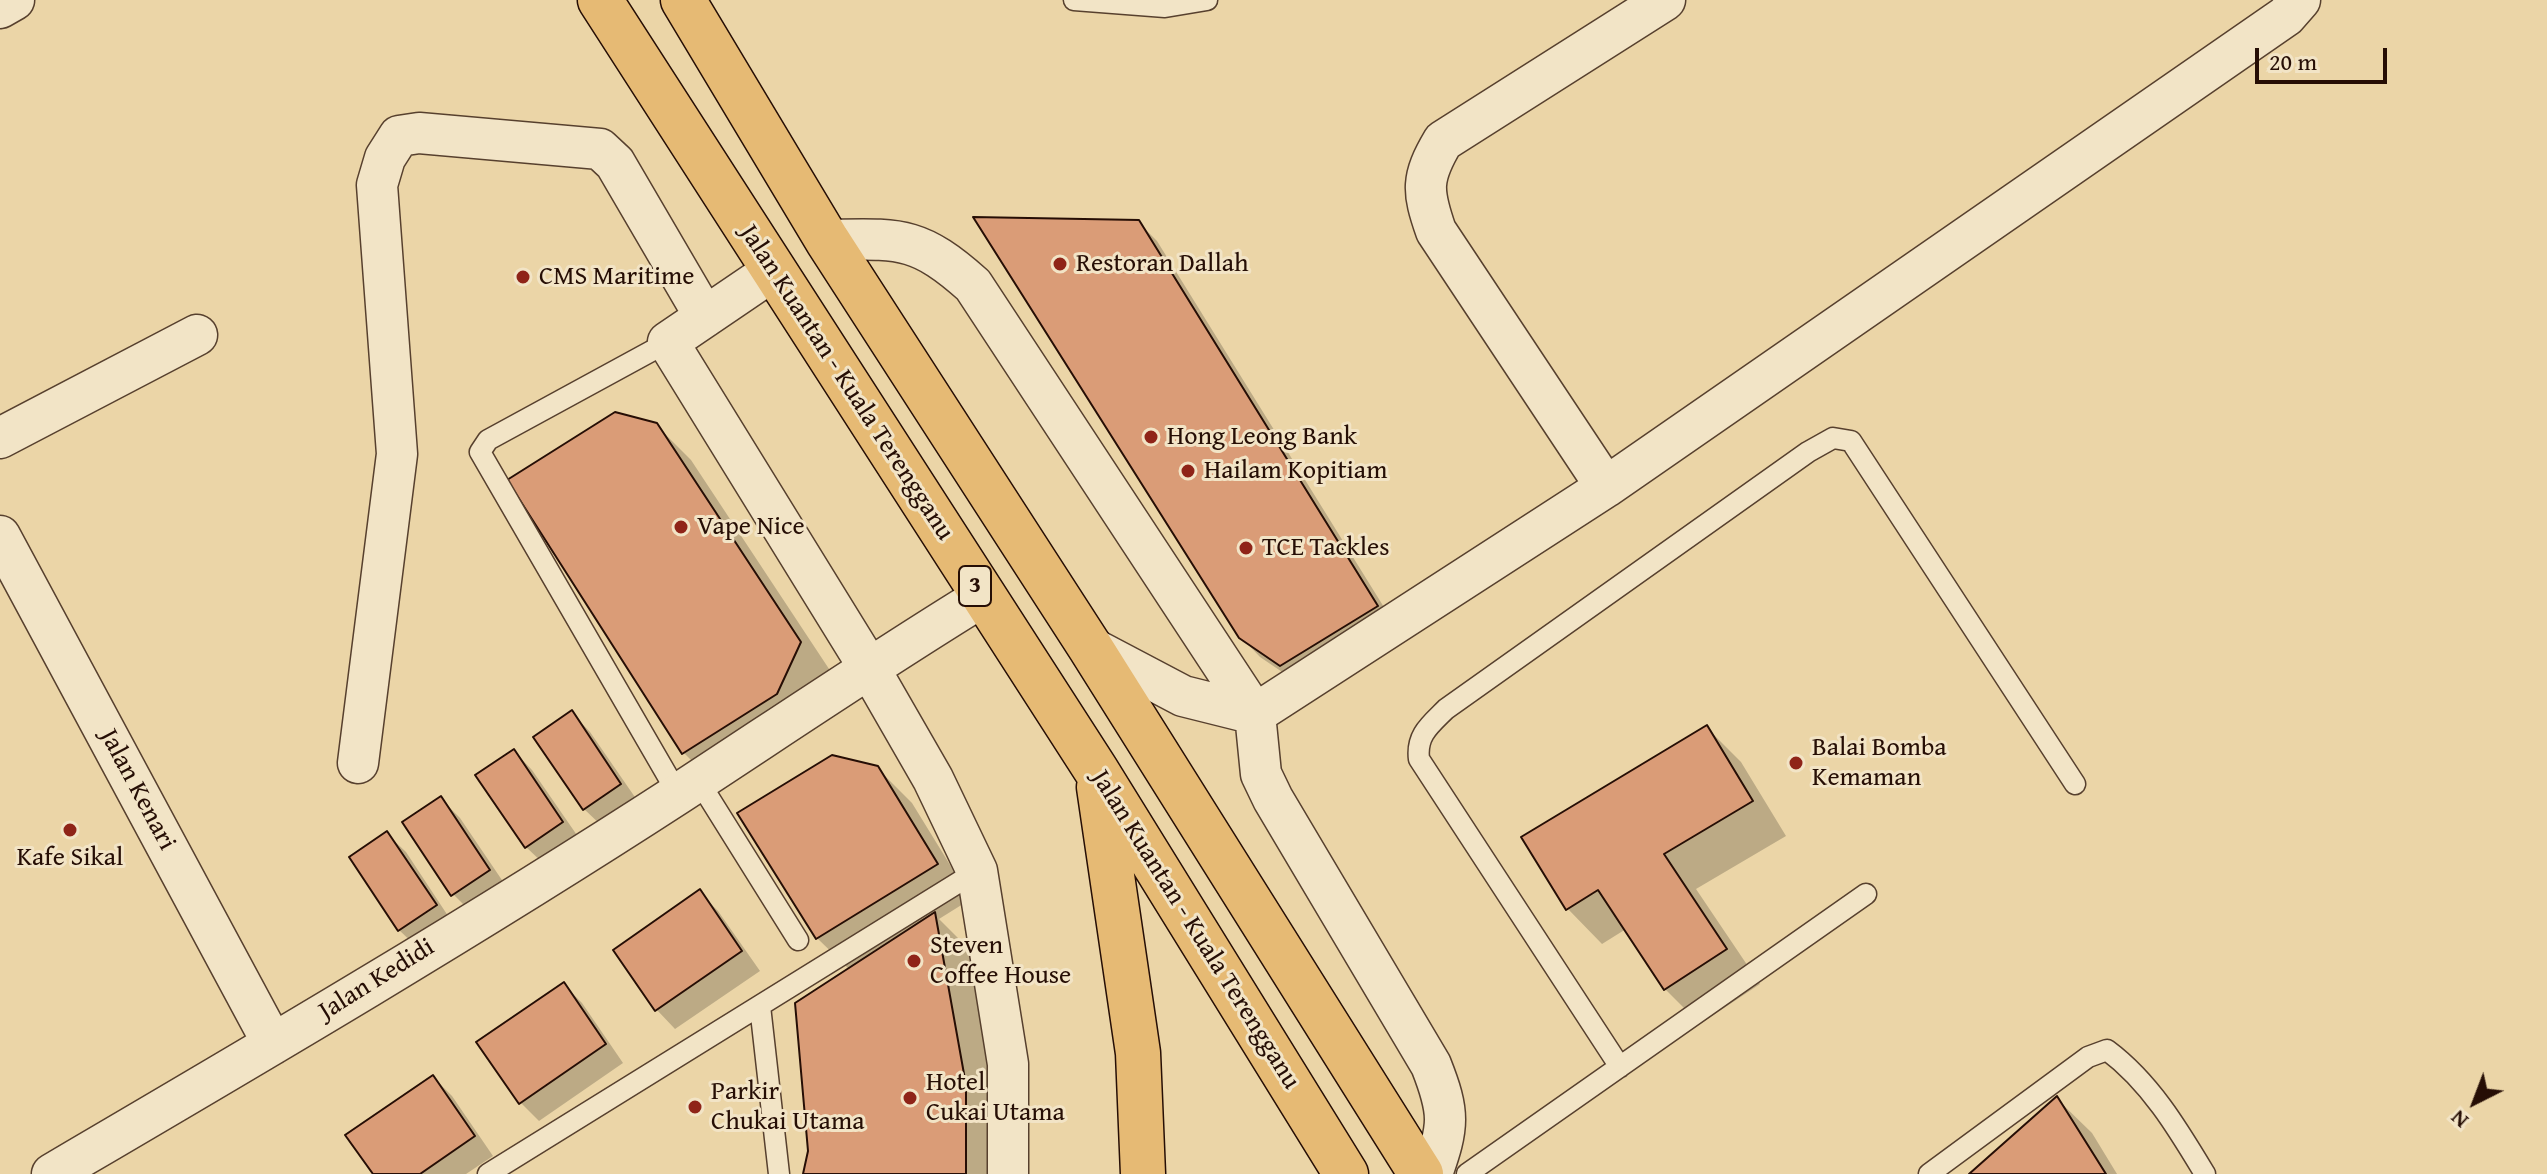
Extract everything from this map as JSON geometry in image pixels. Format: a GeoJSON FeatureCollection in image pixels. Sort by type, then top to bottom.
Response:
{"type":"FeatureCollection","features":[{"type":"Feature","properties":{"kind":"highway","name":"Jalan Kuantan - Kuala Terengganu"},"geometry":{"type":"LineString","coordinates":[[600,0],[1096,770],[1346,1174]]}},
{"type":"Feature","properties":{"kind":"highway"},"geometry":{"type":"LineString","coordinates":[[683,0],[827,240],[1090,647],[1421,1174]]}},
{"type":"Feature","properties":{"kind":"highway"},"geometry":{"type":"LineString","coordinates":[[1096,770],[1138,1053],[1143,1174]]}},
{"type":"Feature","properties":{"kind":"street"},"geometry":{"type":"LineString","coordinates":[[0,8],[14,0]]}},
{"type":"Feature","properties":{"kind":"street"},"geometry":{"type":"LineString","coordinates":[[1606,487],[1436,231],[1424,198],[1427,168],[1443,141],[1665,0]]}},
{"type":"Feature","properties":{"kind":"street"},"geometry":{"type":"LineString","coordinates":[[1090,647],[1183,696],[1255,714],[1606,487],[2273,25],[2300,0]]}},
{"type":"Feature","properties":{"kind":"street"},"geometry":{"type":"LineString","coordinates":[[358,763],[397,454],[377,185],[385,158],[399,136],[419,133],[600,149],[615,163],[705,317]]}},
{"type":"Feature","properties":{"kind":"street"},"geometry":{"type":"LineString","coordinates":[[827,240],[897,239],[941,256],[973,285],[1255,714],[1261,774],[1273,799],[1431,1065],[1446,1104],[1444,1140],[1432,1174]]}},
{"type":"Feature","properties":{"kind":"street"},"geometry":{"type":"LineString","coordinates":[[774,270],[668,342],[868,666],[933,779],[977,871],[1008,1064],[1008,1174]]}},
{"type":"Feature","properties":{"kind":"street"},"geometry":{"type":"LineString","coordinates":[[0,438],[197,335]]}},
{"type":"Feature","properties":{"kind":"street","name":"Jalan Kenari"},"geometry":{"type":"LineString","coordinates":[[0,536],[273,1044]]}},
{"type":"Feature","properties":{"kind":"street","name":"Jalan Kedidi"},"geometry":{"type":"LineString","coordinates":[[52,1174],[273,1044],[688,787],[868,666],[982,597]]}},
{"type":"Feature","properties":{"kind":"lane"},"geometry":{"type":"LineString","coordinates":[[1074,0],[1165,7],[1207,0]]}},
{"type":"Feature","properties":{"kind":"lane"},"geometry":{"type":"LineString","coordinates":[[668,342],[488,440],[480,452],[688,787],[798,940]]}},
{"type":"Feature","properties":{"kind":"lane"},"geometry":{"type":"LineString","coordinates":[[1620,1067],[1419,759],[1417,744],[1424,731],[1446,709],[1808,452],[1833,438],[1851,441],[2075,784]]}},
{"type":"Feature","properties":{"kind":"lane"},"geometry":{"type":"LineString","coordinates":[[488,1174],[977,871]]}},
{"type":"Feature","properties":{"kind":"lane"},"geometry":{"type":"LineString","coordinates":[[1467,1174],[1866,894]]}},
{"type":"Feature","properties":{"kind":"lane"},"geometry":{"type":"LineString","coordinates":[[760,1006],[779,1174]]}},
{"type":"Feature","properties":{"kind":"lane"},"geometry":{"type":"LineString","coordinates":[[1929,1174],[2088,1057],[2107,1050],[2126,1063],[2172,1119],[2205,1174]]}},
{"type":"Feature","properties":{"kind":"building"},"geometry":{"type":"Polygon","coordinates":[[[973,217],[1139,220],[1378,606],[1280,666],[1239,638],[973,217]]]}},
{"type":"Feature","properties":{"kind":"building"},"geometry":{"type":"Polygon","coordinates":[[[615,412],[657,423],[801,642],[777,694],[682,754],[507,480],[615,412]]]}},
{"type":"Feature","properties":{"kind":"building"},"geometry":{"type":"Polygon","coordinates":[[[572,710],[621,784],[583,810],[533,737],[572,710]]]}},
{"type":"Feature","properties":{"kind":"building"},"geometry":{"type":"Polygon","coordinates":[[[1707,725],[1753,801],[1664,854],[1727,949],[1664,990],[1598,890],[1566,910],[1521,837],[1707,725]]]}},
{"type":"Feature","properties":{"kind":"building"},"geometry":{"type":"Polygon","coordinates":[[[514,749],[563,822],[525,848],[475,775],[514,749]]]}},
{"type":"Feature","properties":{"kind":"building"},"geometry":{"type":"Polygon","coordinates":[[[832,755],[878,766],[938,864],[816,939],[737,813],[832,755]]]}},
{"type":"Feature","properties":{"kind":"building"},"geometry":{"type":"Polygon","coordinates":[[[441,796],[490,870],[451,896],[402,822],[441,796]]]}},
{"type":"Feature","properties":{"kind":"building"},"geometry":{"type":"Polygon","coordinates":[[[387,831],[437,905],[398,931],[349,857],[387,831]]]}},
{"type":"Feature","properties":{"kind":"building"},"geometry":{"type":"Polygon","coordinates":[[[700,889],[742,951],[655,1011],[613,950],[700,889]]]}},
{"type":"Feature","properties":{"kind":"building"},"geometry":{"type":"Polygon","coordinates":[[[935,912],[966,1085],[966,1174],[803,1174],[808,1151],[795,1003],[935,912]]]}},
{"type":"Feature","properties":{"kind":"building"},"geometry":{"type":"Polygon","coordinates":[[[564,982],[606,1044],[519,1104],[476,1042],[564,982]]]}},
{"type":"Feature","properties":{"kind":"building"},"geometry":{"type":"Polygon","coordinates":[[[433,1075],[475,1136],[420,1174],[373,1174],[345,1135],[433,1075]]]}},
{"type":"Feature","properties":{"kind":"building"},"geometry":{"type":"Polygon","coordinates":[[[2057,1096],[2106,1174],[1969,1174],[2057,1096]]]}},
{"type":"Feature","properties":{"kind":"place","name":"Restoran Dallah"},"geometry":{"type":"Point","coordinates":[1060,264]}},
{"type":"Feature","properties":{"kind":"place","name":"CMS Maritime"},"geometry":{"type":"Point","coordinates":[523,277]}},
{"type":"Feature","properties":{"kind":"place","name":"Hong Leong Bank"},"geometry":{"type":"Point","coordinates":[1151,437]}},
{"type":"Feature","properties":{"kind":"place","name":"Hailam Kopitiam"},"geometry":{"type":"Point","coordinates":[1188,471]}},
{"type":"Feature","properties":{"kind":"place","name":"Vape Nice"},"geometry":{"type":"Point","coordinates":[681,527]}},
{"type":"Feature","properties":{"kind":"place","name":"TCE Tackles"},"geometry":{"type":"Point","coordinates":[1246,548]}},
{"type":"Feature","properties":{"kind":"place","name":"Balai Bomba Kemaman"},"geometry":{"type":"Point","coordinates":[1796,763]}},
{"type":"Feature","properties":{"kind":"place","name":"Kafe Sikal"},"geometry":{"type":"Point","coordinates":[70,830]}},
{"type":"Feature","properties":{"kind":"place","name":"Steven Coffee House"},"geometry":{"type":"Point","coordinates":[914,961]}},
{"type":"Feature","properties":{"kind":"place","name":"Hotel Cukai Utama"},"geometry":{"type":"Point","coordinates":[910,1098]}},
{"type":"Feature","properties":{"kind":"place","name":"Parkir Chukai Utama"},"geometry":{"type":"Point","coordinates":[695,1107]}}]}
